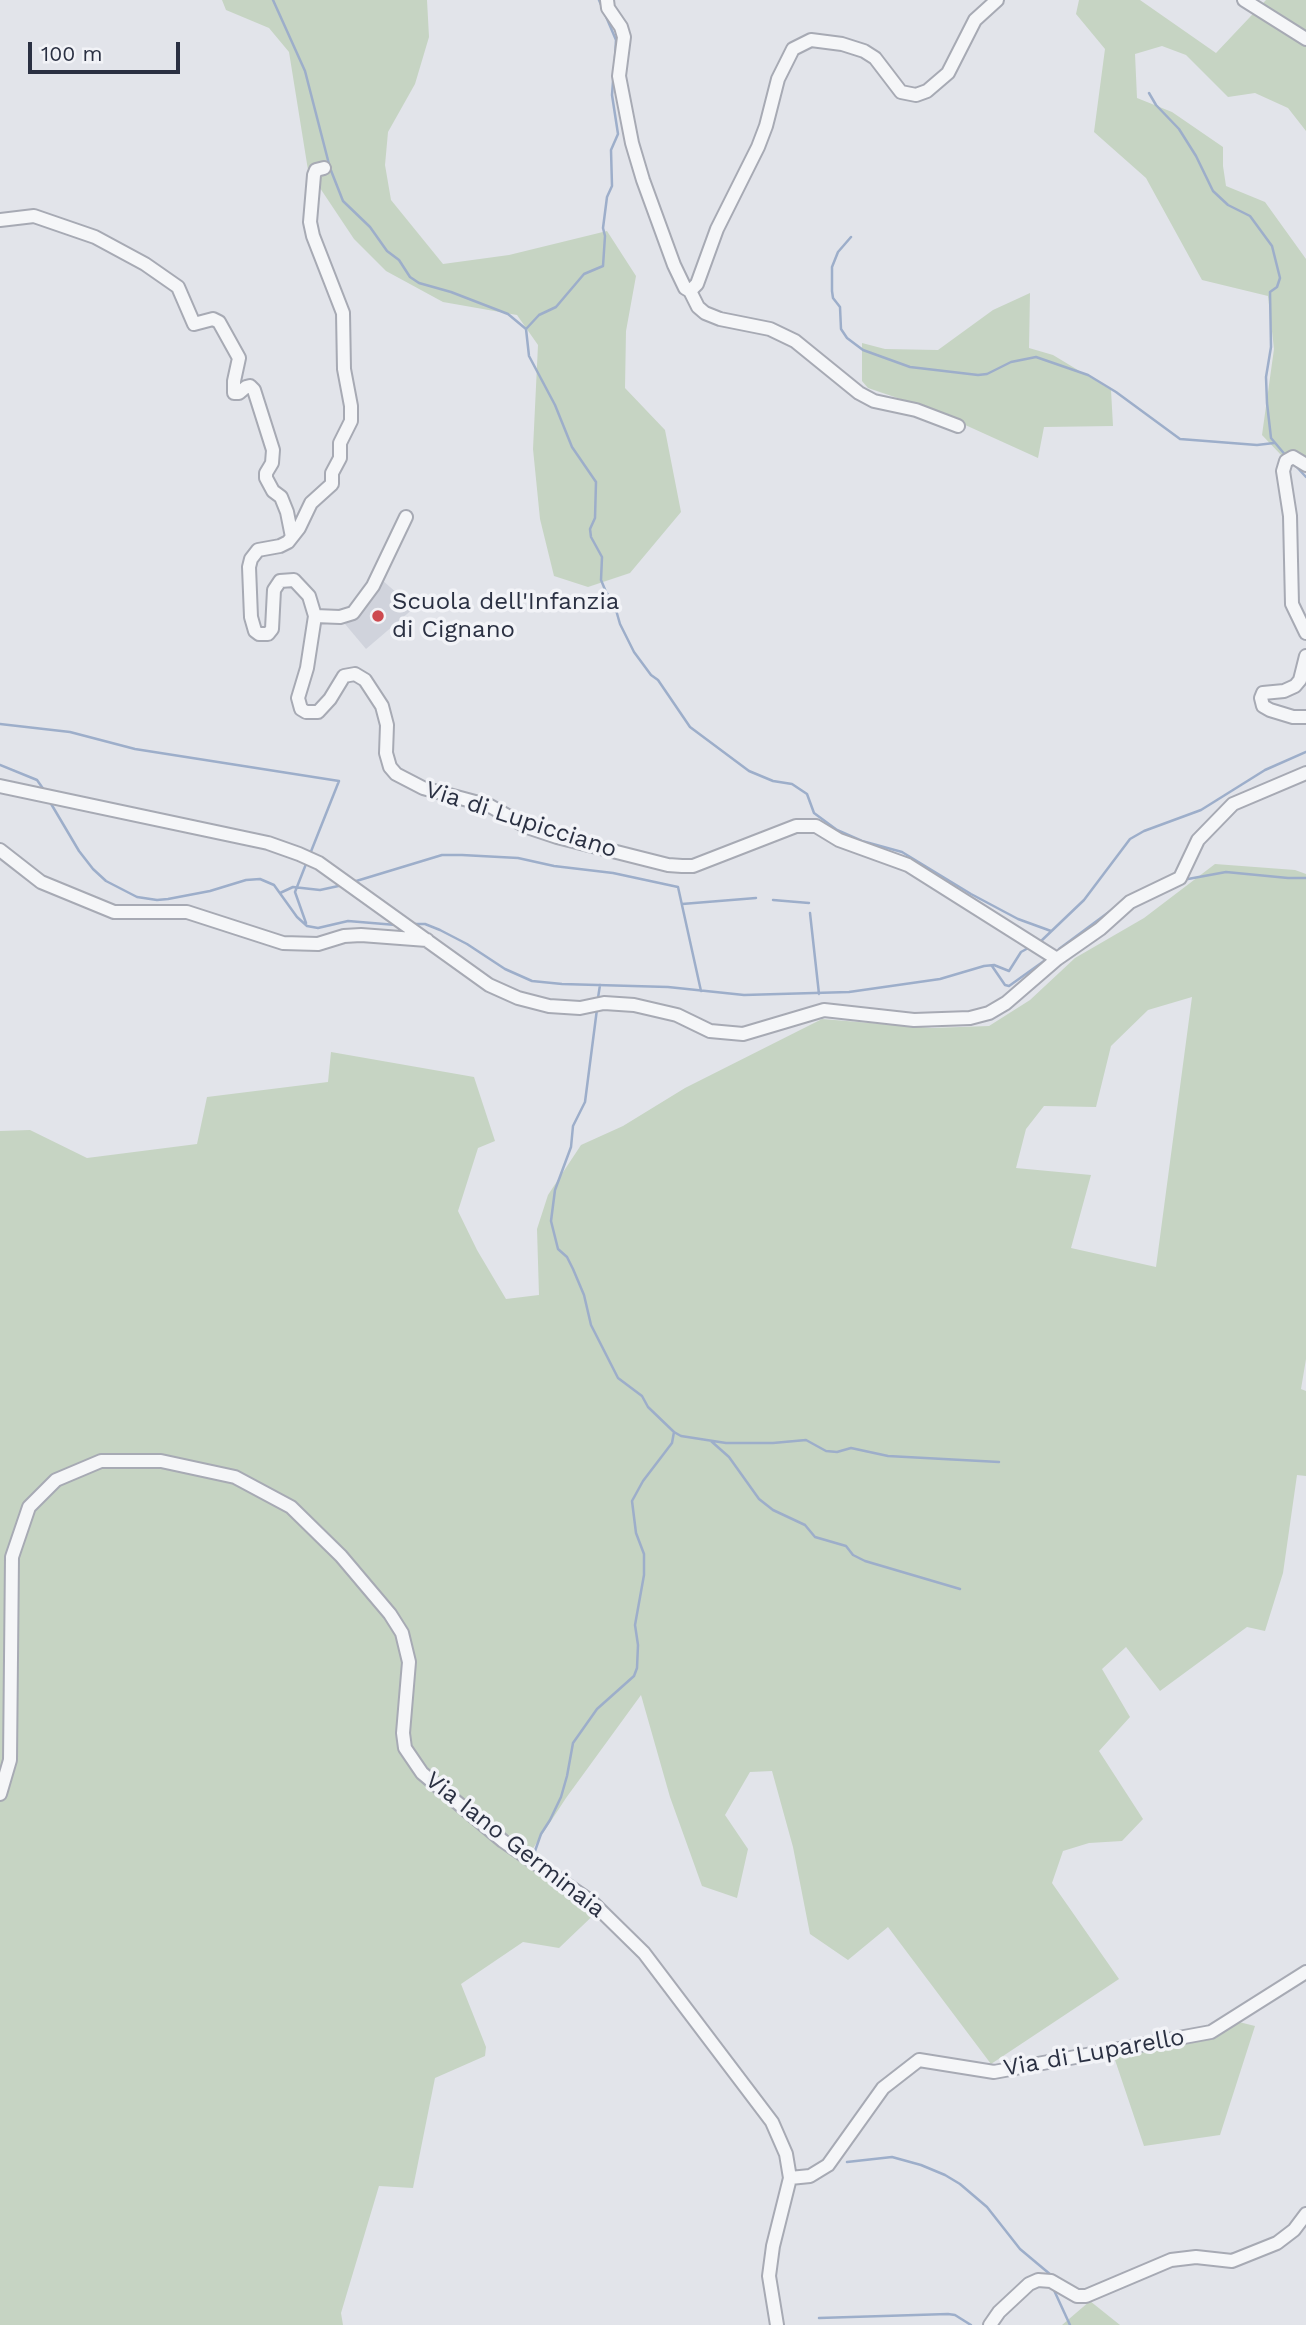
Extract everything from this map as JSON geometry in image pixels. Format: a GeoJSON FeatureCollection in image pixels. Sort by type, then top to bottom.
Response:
{"type":"FeatureCollection","features":[{"type":"Feature","properties":{"kind":"street"},"geometry":{"type":"LineString","coordinates":[[607,0],[608,8],[621,27],[624,37],[619,76],[632,143],[674,265],[698,307],[720,319],[770,329],[795,341],[859,393],[874,401],[916,410],[958,426]]}},
{"type":"Feature","properties":{"kind":"street"},"geometry":{"type":"LineString","coordinates":[[690,291],[697,284],[717,229],[758,147],[778,79],[793,49],[811,40],[842,44],[864,51],[875,58],[901,92],[916,95],[927,91],[948,73],[975,20],[997,0]]}},
{"type":"Feature","properties":{"kind":"street"},"geometry":{"type":"LineString","coordinates":[[1244,0],[1306,39]]}},
{"type":"Feature","properties":{"kind":"street"},"geometry":{"type":"LineString","coordinates":[[324,167],[316,170],[314,175],[310,222],[343,313],[344,369],[351,421],[340,443],[340,462],[332,473],[332,484],[311,503],[299,528],[285,544],[258,550],[251,559],[249,578],[255,631],[264,635],[272,629],[274,590],[276,584],[286,579],[300,584],[309,596],[315,616],[340,617],[354,613],[373,586],[406,517]]}},
{"type":"Feature","properties":{"kind":"street"},"geometry":{"type":"LineString","coordinates":[[0,220],[34,216],[95,237],[145,264],[178,286],[194,324],[213,319],[219,322],[239,358],[234,393],[250,386],[254,390],[273,450],[272,463],[266,478],[273,491],[281,497],[292,537]]}},
{"type":"Feature","properties":{"kind":"street"},"geometry":{"type":"LineString","coordinates":[[1306,465],[1293,457],[1286,461],[1283,471],[1290,516],[1292,604],[1306,633]]}},
{"type":"Feature","properties":{"kind":"street","name":"Via di Lupicciano"},"geometry":{"type":"LineString","coordinates":[[315,616],[307,668],[298,698],[301,709],[318,712],[330,699],[344,676],[360,676],[376,696],[385,714],[386,760],[396,774],[413,784],[490,806],[527,827],[557,837],[668,865],[693,866],[796,826],[816,826],[839,840],[908,866],[1052,955]]}},
{"type":"Feature","properties":{"kind":"street"},"geometry":{"type":"LineString","coordinates":[[1306,656],[1300,680],[1294,686],[1284,691],[1263,693],[1261,698],[1263,706],[1270,710],[1293,717],[1306,716]]}},
{"type":"Feature","properties":{"kind":"street"},"geometry":{"type":"LineString","coordinates":[[0,786],[268,843],[319,863],[489,985],[518,998],[549,1006],[580,1008],[604,1003],[634,1004],[677,1015],[710,1031],[743,1034],[824,1010],[914,1020],[981,1016],[1006,1003],[1052,955],[1100,929],[1130,902],[1180,878],[1198,840],[1233,804],[1306,773]]}},
{"type":"Feature","properties":{"kind":"street"},"geometry":{"type":"LineString","coordinates":[[0,849],[41,883],[114,912],[187,912],[283,943],[318,944],[344,936],[360,935],[427,940]]}},
{"type":"Feature","properties":{"kind":"street","name":"Via Iano Germinaia"},"geometry":{"type":"LineString","coordinates":[[0,1794],[10,1760],[12,1557],[29,1507],[57,1480],[101,1461],[161,1461],[235,1477],[290,1507],[341,1556],[390,1614],[402,1633],[409,1662],[403,1733],[405,1748],[422,1773],[503,1841],[592,1902],[644,1954],[772,2122],[786,2154],[790,2178],[773,2246],[769,2276],[777,2325]]}},
{"type":"Feature","properties":{"kind":"street","name":"Via di Luparello"},"geometry":{"type":"LineString","coordinates":[[790,2178],[810,2176],[828,2165],[883,2088],[919,2060],[994,2071],[1211,2032],[1306,1972]]}},
{"type":"Feature","properties":{"kind":"street"},"geometry":{"type":"LineString","coordinates":[[990,2325],[999,2312],[1029,2284],[1038,2280],[1051,2281],[1077,2296],[1086,2296],[1171,2260],[1196,2257],[1232,2261],[1277,2243],[1294,2230],[1306,2214]]}},
{"type":"Feature","properties":{"kind":"shaded area","name":"Scuola dell'Infanzia di Cignano"},"geometry":{"type":"Polygon","coordinates":[[[382,580],[414,608],[366,649],[345,624],[382,580]]]}},
{"type":"Feature","properties":{"kind":"green space"},"geometry":{"type":"Polygon","coordinates":[[[222,0],[427,0],[429,37],[415,84],[388,132],[385,165],[391,200],[443,264],[509,255],[607,231],[636,276],[626,331],[625,388],[665,430],[681,512],[630,573],[588,587],[554,576],[540,519],[533,449],[538,345],[517,315],[443,302],[386,271],[354,239],[308,170],[289,52],[269,28],[226,10],[222,0]]]}},
{"type":"Feature","properties":{"kind":"green space"},"geometry":{"type":"Polygon","coordinates":[[[1079,0],[1140,0],[1216,53],[1266,0],[1306,0],[1306,131],[1288,108],[1255,93],[1228,97],[1186,55],[1162,46],[1135,54],[1137,98],[1172,112],[1223,147],[1226,186],[1265,202],[1306,259],[1306,470],[1282,456],[1262,435],[1274,349],[1268,296],[1202,280],[1146,178],[1094,132],[1105,49],[1076,14],[1079,0]]]}},
{"type":"Feature","properties":{"kind":"green space"},"geometry":{"type":"Polygon","coordinates":[[[1030,293],[1029,348],[1053,355],[1111,390],[1113,426],[1044,427],[1038,458],[930,409],[868,388],[862,381],[862,343],[885,349],[938,350],[993,310],[1030,293]]]}},
{"type":"Feature","properties":{"kind":"green space"},"geometry":{"type":"Polygon","coordinates":[[[1215,864],[1295,870],[1306,874],[1306,1359],[1301,1389],[1306,1391],[1306,1476],[1297,1475],[1283,1573],[1265,1631],[1247,1627],[1160,1691],[1126,1647],[1102,1669],[1130,1717],[1099,1751],[1143,1819],[1122,1841],[1089,1843],[1063,1851],[1052,1883],[1119,1979],[991,2064],[888,1927],[848,1960],[810,1934],[793,1847],[772,1771],[750,1772],[725,1815],[748,1849],[737,1898],[702,1886],[670,1797],[641,1695],[566,1798],[532,1850],[603,1906],[559,1948],[523,1942],[461,1984],[486,2047],[485,2056],[435,2078],[413,2188],[379,2186],[341,2313],[343,2325],[0,2325],[0,1131],[30,1130],[87,1158],[197,1144],[207,1097],[328,1082],[331,1052],[474,1077],[495,1141],[478,1148],[458,1211],[506,1299],[539,1295],[537,1229],[548,1195],[581,1145],[623,1126],[685,1088],[822,1019],[932,1028],[989,1026],[1030,1000],[1075,958],[1144,918],[1215,864]],[[1192,997],[1148,1010],[1111,1046],[1096,1107],[1044,1106],[1026,1129],[1016,1168],[1091,1175],[1071,1248],[1156,1267],[1192,997]]]}},
{"type":"Feature","properties":{"kind":"green space"},"geometry":{"type":"Polygon","coordinates":[[[1239,2022],[1255,2026],[1220,2135],[1144,2146],[1114,2057],[1214,2039],[1239,2022]]]}},
{"type":"Feature","properties":{"kind":"green space"},"geometry":{"type":"Polygon","coordinates":[[[1090,2301],[1120,2325],[1062,2325],[1090,2301]]]}},
{"type":"Feature","properties":{"kind":"waterway"},"geometry":{"type":"LineString","coordinates":[[273,0],[305,71],[330,168],[343,201],[370,227],[410,277],[419,283],[508,314],[526,329],[529,356],[555,405],[572,447],[596,482],[595,518],[590,529],[591,537],[602,557],[601,580],[614,603],[620,624],[634,652],[658,680],[690,727],[749,771],[773,781],[792,784],[807,794],[814,813],[837,830],[862,841],[902,852],[1018,919],[1051,931]]}},
{"type":"Feature","properties":{"kind":"waterway"},"geometry":{"type":"LineString","coordinates":[[599,0],[616,40],[615,58]]}},
{"type":"Feature","properties":{"kind":"waterway"},"geometry":{"type":"LineString","coordinates":[[526,329],[539,315],[556,307],[584,274],[603,266],[603,228],[607,197],[612,186],[611,150],[618,134],[612,95],[614,68]]}},
{"type":"Feature","properties":{"kind":"waterway"},"geometry":{"type":"LineString","coordinates":[[1149,93],[1156,105],[1179,129],[1213,191],[1228,205],[1250,216],[1272,246],[1280,278],[1277,287],[1270,292],[1271,347],[1266,377],[1267,403],[1271,438],[1287,457]]}},
{"type":"Feature","properties":{"kind":"waterway"},"geometry":{"type":"LineString","coordinates":[[851,237],[838,252],[832,267],[832,291],[833,298],[840,307],[841,329],[847,338],[863,350],[910,367],[978,375],[987,374],[1011,362],[1036,357],[1088,375],[1180,439],[1257,445],[1274,443]]}},
{"type":"Feature","properties":{"kind":"waterway"},"geometry":{"type":"LineString","coordinates":[[1294,464],[1306,477]]}},
{"type":"Feature","properties":{"kind":"waterway"},"geometry":{"type":"LineString","coordinates":[[0,724],[70,732],[135,749],[339,781],[310,854]]}},
{"type":"Feature","properties":{"kind":"waterway"},"geometry":{"type":"LineString","coordinates":[[1039,943],[1084,900],[1130,839],[1144,831],[1201,810],[1265,770],[1306,752]]}},
{"type":"Feature","properties":{"kind":"waterway"},"geometry":{"type":"LineString","coordinates":[[0,765],[37,780],[44,790]]}},
{"type":"Feature","properties":{"kind":"waterway"},"geometry":{"type":"LineString","coordinates":[[50,802],[93,869],[106,881],[137,897],[168,899],[260,879],[274,885],[297,917],[307,926],[318,928],[348,921],[396,925]]}},
{"type":"Feature","properties":{"kind":"waterway"},"geometry":{"type":"LineString","coordinates":[[353,882],[442,855],[462,855],[518,858],[554,866],[613,873],[678,887],[701,991]]}},
{"type":"Feature","properties":{"kind":"waterway"},"geometry":{"type":"LineString","coordinates":[[306,864],[295,892],[306,923]]}},
{"type":"Feature","properties":{"kind":"waterway"},"geometry":{"type":"LineString","coordinates":[[1188,879],[1226,872],[1306,878]]}},
{"type":"Feature","properties":{"kind":"waterway"},"geometry":{"type":"LineString","coordinates":[[280,893],[293,887],[320,890],[343,885]]}},
{"type":"Feature","properties":{"kind":"waterway"},"geometry":{"type":"LineString","coordinates":[[682,904],[756,898]]}},
{"type":"Feature","properties":{"kind":"waterway"},"geometry":{"type":"LineString","coordinates":[[773,900],[809,903]]}},
{"type":"Feature","properties":{"kind":"waterway"},"geometry":{"type":"LineString","coordinates":[[1059,949],[1121,903]]}},
{"type":"Feature","properties":{"kind":"waterway"},"geometry":{"type":"LineString","coordinates":[[810,913],[819,994]]}},
{"type":"Feature","properties":{"kind":"waterway"},"geometry":{"type":"LineString","coordinates":[[414,924],[425,924],[440,930],[505,969],[532,981],[668,987],[744,995],[849,992],[940,979],[994,965],[1009,971],[1021,952],[1030,947]]}},
{"type":"Feature","properties":{"kind":"waterway"},"geometry":{"type":"LineString","coordinates":[[992,966],[1005,985],[1009,986],[1044,961]]}},
{"type":"Feature","properties":{"kind":"waterway"},"geometry":{"type":"LineString","coordinates":[[598,998],[600,985]]}},
{"type":"Feature","properties":{"kind":"waterway"},"geometry":{"type":"LineString","coordinates":[[535,1851],[561,1797],[573,1743],[597,1709],[634,1676],[637,1668],[635,1625],[644,1575],[644,1554],[636,1533],[632,1501],[643,1481],[672,1443],[674,1432],[648,1407],[642,1396],[618,1378],[591,1325],[584,1295],[573,1269],[567,1257],[558,1249],[551,1221],[555,1190],[571,1147],[573,1126],[585,1102],[597,1009]]}},
{"type":"Feature","properties":{"kind":"waterway"},"geometry":{"type":"LineString","coordinates":[[674,1432],[681,1436],[726,1443],[806,1440],[826,1451],[837,1452],[851,1448],[888,1456],[999,1462]]}},
{"type":"Feature","properties":{"kind":"waterway"},"geometry":{"type":"LineString","coordinates":[[711,1441],[729,1457],[759,1499],[773,1510],[805,1525],[815,1537],[846,1546],[853,1555],[865,1561],[960,1589]]}},
{"type":"Feature","properties":{"kind":"waterway"},"geometry":{"type":"LineString","coordinates":[[847,2162],[892,2157],[945,2175],[987,2207],[1020,2249],[1051,2275]]}},
{"type":"Feature","properties":{"kind":"waterway"},"geometry":{"type":"LineString","coordinates":[[1053,2288],[1070,2325]]}},
{"type":"Feature","properties":{"kind":"waterway"},"geometry":{"type":"LineString","coordinates":[[819,2318],[948,2314],[955,2315],[971,2325]]}},
{"type":"Feature","properties":{"kind":"place","name":"Scuola dell'Infanzia di Cignano"},"geometry":{"type":"Point","coordinates":[378,616]}}]}
